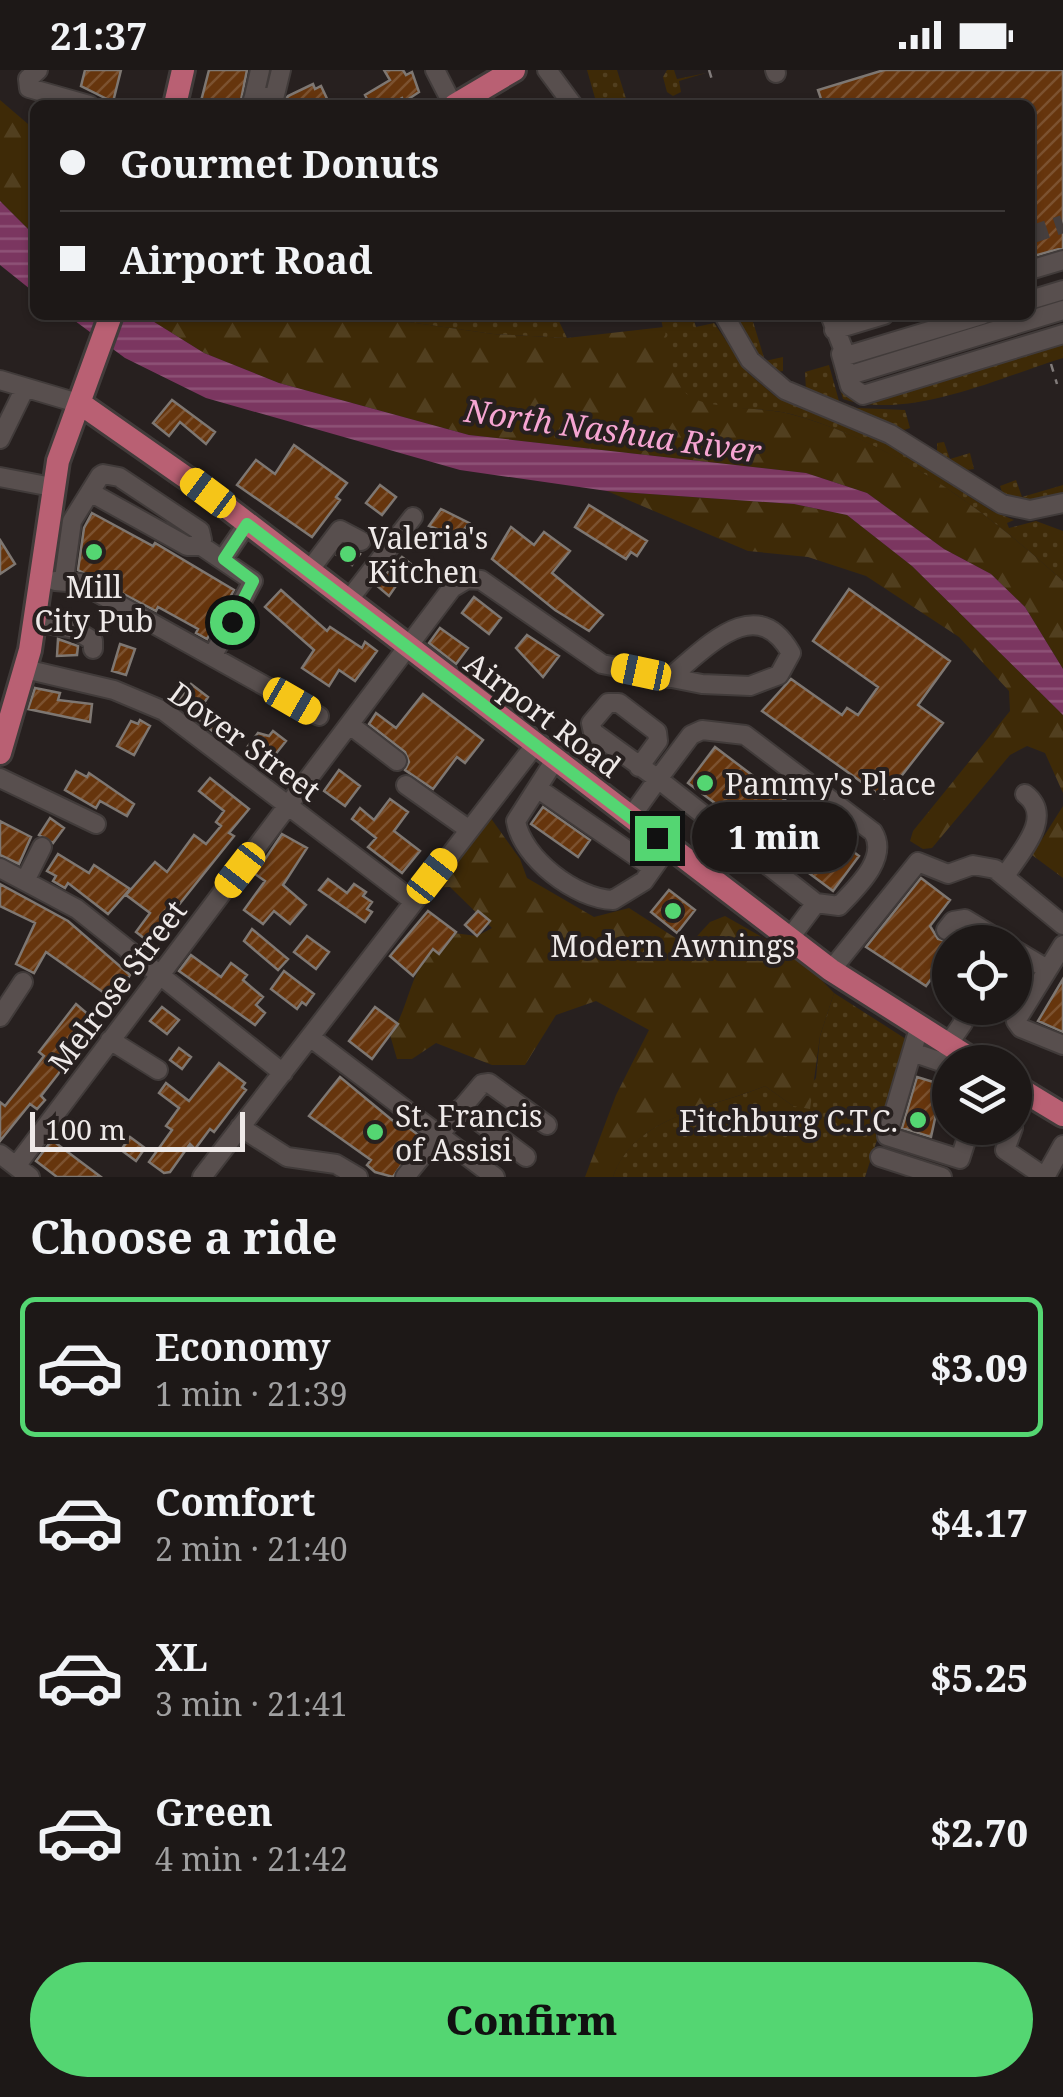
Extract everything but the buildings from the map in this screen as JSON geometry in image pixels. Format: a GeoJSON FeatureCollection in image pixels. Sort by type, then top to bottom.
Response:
{"type":"FeatureCollection","features":[{"type":"Feature","properties":{"kind":"main road"},"geometry":{"type":"LineString","coordinates":[[176,100],[183,70]]}},
{"type":"Feature","properties":{"kind":"main road"},"geometry":{"type":"LineString","coordinates":[[463,100],[514,70]]}},
{"type":"Feature","properties":{"kind":"main road"},"geometry":{"type":"LineString","coordinates":[[0,753],[5,720],[25,669],[52,487],[109,320]]}},
{"type":"Feature","properties":{"kind":"main road","name":"Airport Road"},"geometry":{"type":"LineString","coordinates":[[81,404],[247,524],[788,939],[920,1028],[938,1045]]}},
{"type":"Feature","properties":{"kind":"main road"},"geometry":{"type":"LineString","coordinates":[[1032,1096],[1063,1115]]}},
{"type":"Feature","properties":{"kind":"street"},"geometry":{"type":"LineString","coordinates":[[38,70],[28,79],[30,88],[72,100]]}},
{"type":"Feature","properties":{"kind":"street"},"geometry":{"type":"LineString","coordinates":[[252,100],[260,70]]}},
{"type":"Feature","properties":{"kind":"street"},"geometry":{"type":"LineString","coordinates":[[259,100],[275,95],[282,70]]}},
{"type":"Feature","properties":{"kind":"street"},"geometry":{"type":"LineString","coordinates":[[435,70],[451,100]]}},
{"type":"Feature","properties":{"kind":"street"},"geometry":{"type":"LineString","coordinates":[[546,70],[561,100]]}},
{"type":"Feature","properties":{"kind":"street"},"geometry":{"type":"LineString","coordinates":[[1035,268],[1063,260]]}},
{"type":"Feature","properties":{"kind":"street"},"geometry":{"type":"LineString","coordinates":[[1035,298],[1063,290]]}},
{"type":"Feature","properties":{"kind":"street"},"geometry":{"type":"LineString","coordinates":[[1035,311],[1063,306]]}},
{"type":"Feature","properties":{"kind":"street"},"geometry":{"type":"LineString","coordinates":[[1035,315],[1063,306]]}},
{"type":"Feature","properties":{"kind":"street"},"geometry":{"type":"LineString","coordinates":[[727,320],[750,360],[785,390],[896,437],[1002,504],[1030,510],[1063,504]]}},
{"type":"Feature","properties":{"kind":"street"},"geometry":{"type":"LineString","coordinates":[[847,374],[971,320]]}},
{"type":"Feature","properties":{"kind":"street"},"geometry":{"type":"LineString","coordinates":[[847,374],[1007,320]]}},
{"type":"Feature","properties":{"kind":"street"},"geometry":{"type":"LineString","coordinates":[[847,374],[1019,320]]}},
{"type":"Feature","properties":{"kind":"street"},"geometry":{"type":"LineString","coordinates":[[847,374],[1063,321]]}},
{"type":"Feature","properties":{"kind":"street"},"geometry":{"type":"LineString","coordinates":[[832,323],[847,374],[866,394],[1063,334]]}},
{"type":"Feature","properties":{"kind":"street"},"geometry":{"type":"LineString","coordinates":[[0,380],[81,404]]}},
{"type":"Feature","properties":{"kind":"street"},"geometry":{"type":"LineString","coordinates":[[0,440],[25,388]]}},
{"type":"Feature","properties":{"kind":"street"},"geometry":{"type":"LineString","coordinates":[[64,579],[72,522],[104,474],[118,477],[200,531],[200,544]]}},
{"type":"Feature","properties":{"kind":"street"},"geometry":{"type":"LineString","coordinates":[[0,477],[52,487]]}},
{"type":"Feature","properties":{"kind":"street"},"geometry":{"type":"LineString","coordinates":[[90,492],[187,546],[200,544],[249,575],[253,584],[213,655]]}},
{"type":"Feature","properties":{"kind":"street"},"geometry":{"type":"LineString","coordinates":[[346,602],[413,517]]}},
{"type":"Feature","properties":{"kind":"street"},"geometry":{"type":"LineString","coordinates":[[224,559],[247,524]]}},
{"type":"Feature","properties":{"kind":"street"},"geometry":{"type":"LineString","coordinates":[[308,572],[340,530],[361,541]]}},
{"type":"Feature","properties":{"kind":"street"},"geometry":{"type":"LineString","coordinates":[[39,583],[64,579],[80,583],[319,716]]}},
{"type":"Feature","properties":{"kind":"street","name":"Melrose Street"},"geometry":{"type":"LineString","coordinates":[[23,1173],[110,1040],[452,588],[467,579],[493,586],[602,664],[669,678]]}},
{"type":"Feature","properties":{"kind":"street"},"geometry":{"type":"LineString","coordinates":[[34,622],[83,632],[94,640],[93,649]]}},
{"type":"Feature","properties":{"kind":"street"},"geometry":{"type":"LineString","coordinates":[[760,624],[779,633],[790,653],[779,676],[750,686],[669,678],[725,632],[760,624]]}},
{"type":"Feature","properties":{"kind":"street","name":"Dover Street"},"geometry":{"type":"LineString","coordinates":[[25,669],[114,690],[153,705],[412,900]]}},
{"type":"Feature","properties":{"kind":"street"},"geometry":{"type":"LineString","coordinates":[[350,725],[397,761]]}},
{"type":"Feature","properties":{"kind":"street"},"geometry":{"type":"LineString","coordinates":[[630,818],[658,780],[691,735],[702,730],[744,734],[873,832],[880,844],[880,854],[839,906],[816,904],[658,780],[640,767]]}},
{"type":"Feature","properties":{"kind":"street"},"geometry":{"type":"LineString","coordinates":[[202,1177],[535,745]]}},
{"type":"Feature","properties":{"kind":"street"},"geometry":{"type":"LineString","coordinates":[[555,760],[519,815],[517,827],[535,856],[559,876],[590,896],[613,900],[633,891],[668,847]]}},
{"type":"Feature","properties":{"kind":"street"},"geometry":{"type":"LineString","coordinates":[[0,778],[96,824]]}},
{"type":"Feature","properties":{"kind":"street"},"geometry":{"type":"LineString","coordinates":[[406,786],[468,830]]}},
{"type":"Feature","properties":{"kind":"street"},"geometry":{"type":"LineString","coordinates":[[537,788],[653,868]]}},
{"type":"Feature","properties":{"kind":"street"},"geometry":{"type":"LineString","coordinates":[[1005,876],[1038,820],[1038,808],[1025,794]]}},
{"type":"Feature","properties":{"kind":"street"},"geometry":{"type":"LineString","coordinates":[[26,880],[42,847]]}},
{"type":"Feature","properties":{"kind":"street"},"geometry":{"type":"LineString","coordinates":[[831,970],[913,864],[922,862],[948,874],[980,865],[1005,876],[1017,891],[1063,925]]}},
{"type":"Feature","properties":{"kind":"street"},"geometry":{"type":"LineString","coordinates":[[0,868],[86,916],[283,1073]]}},
{"type":"Feature","properties":{"kind":"street"},"geometry":{"type":"LineString","coordinates":[[788,939],[816,904]]}},
{"type":"Feature","properties":{"kind":"street"},"geometry":{"type":"LineString","coordinates":[[1063,946],[1016,1021],[1022,1028],[1063,1045]]}},
{"type":"Feature","properties":{"kind":"street"},"geometry":{"type":"LineString","coordinates":[[1032,960],[1047,969]]}},
{"type":"Feature","properties":{"kind":"street"},"geometry":{"type":"LineString","coordinates":[[0,1017],[23,982]]}},
{"type":"Feature","properties":{"kind":"street"},"geometry":{"type":"LineString","coordinates":[[873,1177],[920,1028]]}},
{"type":"Feature","properties":{"kind":"street"},"geometry":{"type":"LineString","coordinates":[[310,1036],[495,1177]]}},
{"type":"Feature","properties":{"kind":"street"},"geometry":{"type":"LineString","coordinates":[[110,1040],[158,1070]]}},
{"type":"Feature","properties":{"kind":"street"},"geometry":{"type":"LineString","coordinates":[[912,1052],[932,1054]]}},
{"type":"Feature","properties":{"kind":"street"},"geometry":{"type":"LineString","coordinates":[[414,1174],[439,1134],[486,1082],[547,1125]]}},
{"type":"Feature","properties":{"kind":"street"},"geometry":{"type":"LineString","coordinates":[[461,1108],[526,1157]]}},
{"type":"Feature","properties":{"kind":"street"},"geometry":{"type":"LineString","coordinates":[[240,1128],[272,1150],[301,1160],[336,1164],[358,1177]]}},
{"type":"Feature","properties":{"kind":"street"},"geometry":{"type":"LineString","coordinates":[[888,1136],[957,1168]]}},
{"type":"Feature","properties":{"kind":"street"},"geometry":{"type":"LineString","coordinates":[[1007,1145],[1005,1150],[1054,1165]]}},
{"type":"Feature","properties":{"kind":"street"},"geometry":{"type":"LineString","coordinates":[[0,1154],[23,1173]]}},
{"type":"Feature","properties":{"kind":"street"},"geometry":{"type":"LineString","coordinates":[[880,1157],[942,1177]]}},
{"type":"Feature","properties":{"kind":"path"},"geometry":{"type":"LineString","coordinates":[[709,70],[712,83]]}},
{"type":"Feature","properties":{"kind":"path"},"geometry":{"type":"LineString","coordinates":[[1051,364],[1057,384]]}},
{"type":"Feature","properties":{"kind":"green space"},"geometry":{"type":"Polygon","coordinates":[[[587,70],[617,70],[626,100],[596,100],[587,70]]]}},
{"type":"Feature","properties":{"kind":"green space"},"geometry":{"type":"Polygon","coordinates":[[[667,70],[674,70],[677,79],[706,73],[679,81],[681,92],[673,96],[667,92],[663,77],[667,70]]]}},
{"type":"Feature","properties":{"kind":"green space"},"geometry":{"type":"Polygon","coordinates":[[[0,100],[30,126],[30,231],[0,201],[0,100]]]}},
{"type":"Feature","properties":{"kind":"green space"},"geometry":{"type":"Polygon","coordinates":[[[151,320],[394,320],[493,334],[567,338],[664,327],[675,376],[691,397],[712,404],[790,414],[865,442],[936,481],[1033,555],[1063,581],[1063,669],[1025,607],[991,574],[944,549],[867,493],[806,473],[469,435],[279,383],[204,353],[151,320]]]}},
{"type":"Feature","properties":{"kind":"green space"},"geometry":{"type":"Polygon","coordinates":[[[394,320],[558,320],[567,338],[493,334],[394,320]]]}},
{"type":"Feature","properties":{"kind":"green space"},"geometry":{"type":"Polygon","coordinates":[[[661,320],[694,320],[696,327],[714,323],[748,373],[775,396],[884,442],[992,511],[1014,520],[1007,523],[1009,528],[1036,521],[1063,531],[1063,581],[970,505],[866,442],[791,414],[716,406],[693,399],[679,384],[661,320]]]}},
{"type":"Feature","properties":{"kind":"green space"},"geometry":{"type":"Polygon","coordinates":[[[738,320],[753,320],[765,361],[753,349],[738,320]]]}},
{"type":"Feature","properties":{"kind":"green space"},"geometry":{"type":"Polygon","coordinates":[[[1063,338],[1063,358],[982,386],[896,405],[843,399],[832,364],[843,393],[859,399],[1063,338]]]}},
{"type":"Feature","properties":{"kind":"green space"},"geometry":{"type":"Polygon","coordinates":[[[783,357],[783,371],[776,372],[765,361],[783,357]]]}},
{"type":"Feature","properties":{"kind":"green space"},"geometry":{"type":"Polygon","coordinates":[[[829,365],[839,401],[857,408],[905,410],[910,428],[904,430],[806,390],[805,372],[829,365]]]}},
{"type":"Feature","properties":{"kind":"green space"},"geometry":{"type":"Polygon","coordinates":[[[944,442],[950,459],[970,453],[974,469],[967,470],[937,452],[937,443],[944,442]]]}},
{"type":"Feature","properties":{"kind":"green space"},"geometry":{"type":"Polygon","coordinates":[[[1016,480],[1022,497],[1063,485],[1063,492],[1032,499],[1018,498],[1002,492],[1000,486],[1016,480]]]}},
{"type":"Feature","properties":{"kind":"green space"},"geometry":{"type":"Polygon","coordinates":[[[607,491],[794,504],[847,515],[912,566],[1063,715],[1063,793],[1045,753],[1027,746],[1010,755],[932,848],[923,849],[910,841],[913,831],[1010,711],[1009,691],[959,637],[866,576],[808,557],[748,551],[607,491]]]}},
{"type":"Feature","properties":{"kind":"green space"},"geometry":{"type":"Polygon","coordinates":[[[1063,806],[1063,878],[1032,855],[1063,806]]]}},
{"type":"Feature","properties":{"kind":"green space"},"geometry":{"type":"Polygon","coordinates":[[[490,817],[520,859],[527,878],[594,917],[629,908],[688,946],[710,922],[725,916],[802,960],[834,993],[820,1036],[810,1109],[793,1106],[765,1086],[656,1127],[624,1156],[613,1177],[585,1177],[616,1095],[649,1030],[596,1001],[556,1015],[525,1065],[492,1065],[436,1043],[412,1059],[397,1059],[390,1035],[425,959],[401,941],[415,928],[477,936],[492,928],[450,887],[437,888],[431,876],[490,817]]]}},
{"type":"Feature","properties":{"kind":"green space"},"geometry":{"type":"Polygon","coordinates":[[[834,993],[909,1041],[865,1177],[613,1177],[623,1156],[638,1140],[676,1117],[765,1086],[793,1106],[816,1078],[820,1036],[834,993]]]}},
{"type":"Feature","properties":{"kind":"shaded area"},"geometry":{"type":"Polygon","coordinates":[[[0,201],[30,231],[30,289],[0,265],[0,201]]]}},
{"type":"Feature","properties":{"kind":"shaded area"},"geometry":{"type":"Polygon","coordinates":[[[74,320],[151,320],[204,353],[279,383],[469,435],[806,473],[867,493],[944,549],[991,574],[1025,607],[1063,669],[1063,715],[912,566],[847,515],[794,504],[607,491],[460,470],[206,398],[125,358],[74,320]]]}},
{"type":"Feature","properties":{"kind":"tunnel"},"geometry":{"type":"LineString","coordinates":[[1035,233],[1063,224]]}},
{"type":"Feature","properties":{"kind":"place","name":"Mill City Pub"},"geometry":{"type":"Point","coordinates":[94,552]}},
{"type":"Feature","properties":{"kind":"place","name":"Valeria's Kitchen"},"geometry":{"type":"Point","coordinates":[348,554]}},
{"type":"Feature","properties":{"kind":"place","name":"Pammy's Place"},"geometry":{"type":"Point","coordinates":[705,783]}},
{"type":"Feature","properties":{"kind":"place","name":"Modern Awnings"},"geometry":{"type":"Point","coordinates":[673,911]}},
{"type":"Feature","properties":{"kind":"place","name":"Fitchburg C.T.C."},"geometry":{"type":"Point","coordinates":[918,1120]}},
{"type":"Feature","properties":{"kind":"place","name":"St. Francis of Assisi"},"geometry":{"type":"Point","coordinates":[375,1132]}},
{"type":"Feature","properties":{"kind":"route"},"geometry":{"type":"LineString","coordinates":[[232,622],[253,581],[224,559],[247,524],[657,838]]}},
{"type":"Feature","properties":{"kind":"water label","name":"North Nashua River"},"geometry":{"type":"Point","coordinates":[613,430]}}]}
